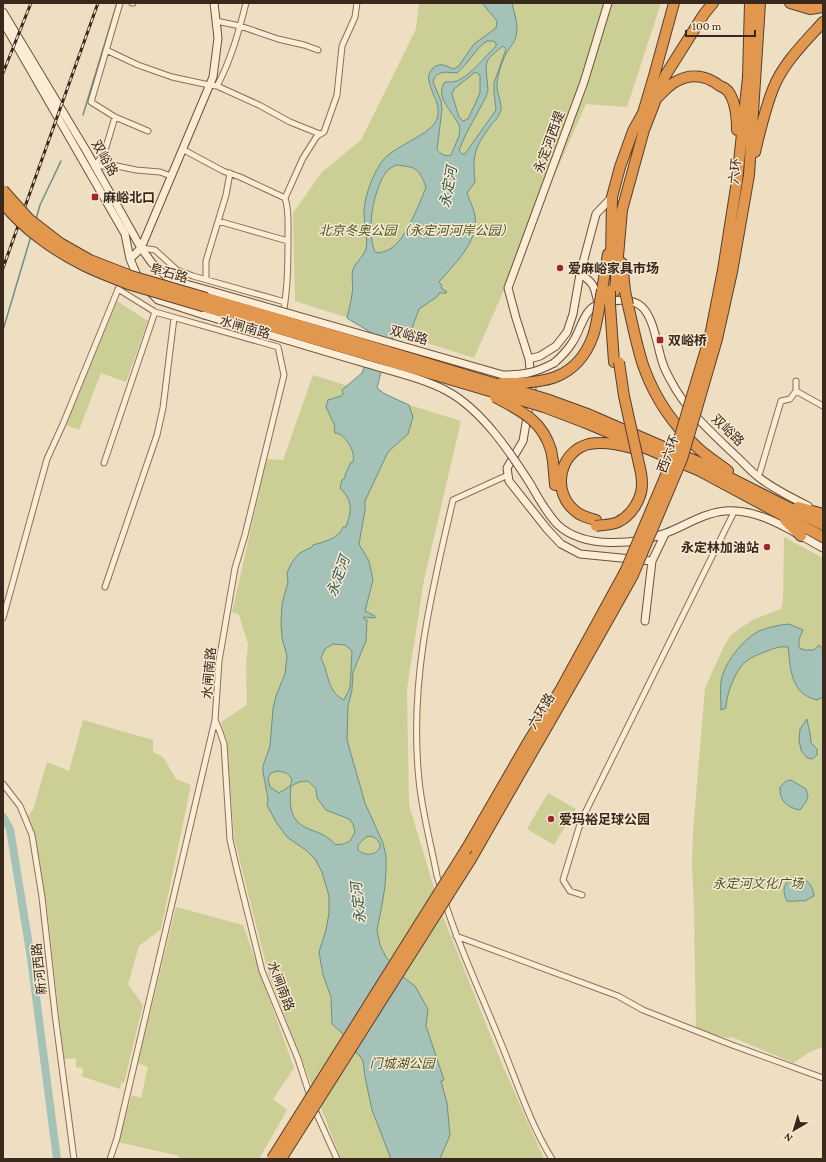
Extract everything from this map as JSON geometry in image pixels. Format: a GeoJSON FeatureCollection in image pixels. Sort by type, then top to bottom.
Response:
{"type":"FeatureCollection","features":[{"type":"Feature","properties":{"kind":"highway"},"geometry":{"type":"LineString","coordinates":[[642,113],[674,3]]}},
{"type":"Feature","properties":{"kind":"highway"},"geometry":{"type":"LineString","coordinates":[[483,385],[527,415],[536,423],[548,440],[553,461],[556,495],[568,514],[584,524],[596,523],[608,525],[618,522],[634,508],[640,497],[642,486],[641,474],[617,362],[613,305],[615,240],[612,198],[620,167],[633,131],[678,44],[706,3]]}},
{"type":"Feature","properties":{"kind":"highway"},"geometry":{"type":"LineString","coordinates":[[483,385],[546,381],[557,377],[568,370],[586,349],[613,291],[615,240],[632,170],[655,100],[668,70],[699,20],[713,3]]}},
{"type":"Feature","properties":{"kind":"highway","name":"六环"},"geometry":{"type":"LineString","coordinates":[[714,337],[737,181],[748,77],[750,3]]}},
{"type":"Feature","properties":{"kind":"highway","name":"六环"},"geometry":{"type":"LineString","coordinates":[[714,337],[732,272],[749,175],[760,3]]}},
{"type":"Feature","properties":{"kind":"highway"},"geometry":{"type":"LineString","coordinates":[[790,3],[810,9],[823,7]]}},
{"type":"Feature","properties":{"kind":"highway"},"geometry":{"type":"LineString","coordinates":[[749,175],[773,88],[783,70],[801,46],[823,22]]}},
{"type":"Feature","properties":{"kind":"highway"},"geometry":{"type":"LineString","coordinates":[[655,100],[675,82],[689,76],[700,76],[712,80],[727,90],[734,104],[737,119],[737,181]]}},
{"type":"Feature","properties":{"kind":"highway","name":"阜石路"},"geometry":{"type":"LineString","coordinates":[[3,190],[29,219],[60,243],[90,260],[132,276],[350,340]]}},
{"type":"Feature","properties":{"kind":"highway","name":"阜石路"},"geometry":{"type":"LineString","coordinates":[[3,203],[24,225],[56,250],[86,267],[128,284],[335,346]]}},
{"type":"Feature","properties":{"kind":"highway"},"geometry":{"type":"LineString","coordinates":[[613,291],[628,305],[644,367],[652,387],[673,420],[699,449],[749,487]]}},
{"type":"Feature","properties":{"kind":"highway"},"geometry":{"type":"LineString","coordinates":[[285,307],[350,340]]}},
{"type":"Feature","properties":{"kind":"highway","name":"西六环"},"geometry":{"type":"LineString","coordinates":[[629,574],[682,459],[714,337]]}},
{"type":"Feature","properties":{"kind":"highway"},"geometry":{"type":"LineString","coordinates":[[285,339],[335,346]]}},
{"type":"Feature","properties":{"kind":"highway","name":"双峪路"},"geometry":{"type":"LineString","coordinates":[[350,340],[483,385]]}},
{"type":"Feature","properties":{"kind":"highway","name":"双峪路"},"geometry":{"type":"LineString","coordinates":[[335,346],[546,400],[778,507],[823,525]]}},
{"type":"Feature","properties":{"kind":"highway","name":"双峪路"},"geometry":{"type":"LineString","coordinates":[[588,419],[703,464],[749,487],[823,537]]}},
{"type":"Feature","properties":{"kind":"highway"},"geometry":{"type":"LineString","coordinates":[[596,523],[574,511],[566,502],[562,492],[560,480],[562,469],[568,458],[577,450],[589,444],[602,443],[615,444],[663,455]]}},
{"type":"Feature","properties":{"kind":"highway"},"geometry":{"type":"LineString","coordinates":[[778,507],[823,514]]}},
{"type":"Feature","properties":{"kind":"highway"},"geometry":{"type":"LineString","coordinates":[[778,507],[801,536]]}},
{"type":"Feature","properties":{"kind":"highway"},"geometry":{"type":"LineString","coordinates":[[272,1159],[467,848],[527,744],[629,574]]}},
{"type":"Feature","properties":{"kind":"highway","name":"六环路"},"geometry":{"type":"LineString","coordinates":[[281,1159],[471,859],[572,685],[629,574]]}},
{"type":"Feature","properties":{"kind":"street"},"geometry":{"type":"LineString","coordinates":[[120,3],[91,102],[115,117],[148,131]]}},
{"type":"Feature","properties":{"kind":"street"},"geometry":{"type":"LineString","coordinates":[[129,262],[141,248],[213,77],[218,38],[214,3]]}},
{"type":"Feature","properties":{"kind":"street"},"geometry":{"type":"LineString","coordinates":[[217,86],[240,26],[246,3]]}},
{"type":"Feature","properties":{"kind":"street"},"geometry":{"type":"LineString","coordinates":[[278,347],[285,307],[288,207],[285,198],[303,158],[317,136],[324,132],[337,95],[342,46],[355,17],[357,3]]}},
{"type":"Feature","properties":{"kind":"street","name":"永定河西堤"},"geometry":{"type":"LineString","coordinates":[[529,359],[508,288],[584,82],[608,3]]}},
{"type":"Feature","properties":{"kind":"street","name":"双峪路"},"geometry":{"type":"LineString","coordinates":[[3,12],[141,248],[152,263],[167,277],[211,291],[285,307],[503,375],[521,375],[538,371],[554,363],[564,355],[573,342],[585,316],[598,304],[622,300],[634,302],[642,306],[650,318],[663,363],[671,381],[683,401],[707,428],[758,476],[782,493],[823,514]]}},
{"type":"Feature","properties":{"kind":"street"},"geometry":{"type":"LineString","coordinates":[[216,21],[240,26],[278,39],[318,50]]}},
{"type":"Feature","properties":{"kind":"street","name":"双峪路"},"geometry":{"type":"LineString","coordinates":[[3,22],[125,234],[129,262],[140,282],[158,300],[402,375],[447,391],[465,404],[481,419],[511,454],[546,511],[559,526],[575,536],[593,541],[615,543],[632,542],[665,534]]}},
{"type":"Feature","properties":{"kind":"street"},"geometry":{"type":"LineString","coordinates":[[106,50],[138,65],[172,77],[217,86],[259,105],[290,122],[320,134]]}},
{"type":"Feature","properties":{"kind":"street"},"geometry":{"type":"LineString","coordinates":[[94,166],[104,154],[115,117]]}},
{"type":"Feature","properties":{"kind":"street"},"geometry":{"type":"LineString","coordinates":[[182,149],[285,198]]}},
{"type":"Feature","properties":{"kind":"street"},"geometry":{"type":"LineString","coordinates":[[94,166],[118,166],[136,170],[160,172],[171,176]]}},
{"type":"Feature","properties":{"kind":"street"},"geometry":{"type":"LineString","coordinates":[[206,279],[206,261],[226,195],[230,173]]}},
{"type":"Feature","properties":{"kind":"street"},"geometry":{"type":"LineString","coordinates":[[612,198],[596,214],[580,274],[573,314],[567,332],[556,346],[540,356],[529,359],[532,388],[527,423],[523,441],[507,468],[509,481],[547,529],[561,544],[580,554],[652,561]]}},
{"type":"Feature","properties":{"kind":"street"},"geometry":{"type":"LineString","coordinates":[[218,221],[288,241]]}},
{"type":"Feature","properties":{"kind":"street"},"geometry":{"type":"LineString","coordinates":[[141,248],[155,250],[177,270],[285,307]]}},
{"type":"Feature","properties":{"kind":"street"},"geometry":{"type":"LineString","coordinates":[[3,618],[47,458],[63,424],[126,271]]}},
{"type":"Feature","properties":{"kind":"street"},"geometry":{"type":"LineString","coordinates":[[580,274],[589,280],[596,293],[598,304]]}},
{"type":"Feature","properties":{"kind":"street","name":"水闸南路"},"geometry":{"type":"LineString","coordinates":[[118,289],[155,312],[278,347],[284,375],[245,535],[235,568],[219,661],[215,720],[224,744],[230,840],[262,971],[298,1059],[316,1115],[337,1159]]}},
{"type":"Feature","properties":{"kind":"street"},"geometry":{"type":"LineString","coordinates":[[104,463],[155,312]]}},
{"type":"Feature","properties":{"kind":"street"},"geometry":{"type":"LineString","coordinates":[[105,586],[157,435],[163,408],[174,318]]}},
{"type":"Feature","properties":{"kind":"street"},"geometry":{"type":"LineString","coordinates":[[758,476],[781,401],[790,399],[796,391],[796,381]]}},
{"type":"Feature","properties":{"kind":"street"},"geometry":{"type":"LineString","coordinates":[[796,391],[823,406]]}},
{"type":"Feature","properties":{"kind":"street"},"geometry":{"type":"LineString","coordinates":[[508,475],[453,500],[433,584],[424,633],[416,701],[419,780],[437,876],[456,936],[541,1141],[552,1159]]}},
{"type":"Feature","properties":{"kind":"street"},"geometry":{"type":"LineString","coordinates":[[645,621],[652,561],[665,534],[707,515],[725,511],[749,513],[765,518],[823,548]]}},
{"type":"Feature","properties":{"kind":"street"},"geometry":{"type":"LineString","coordinates":[[582,895],[570,891],[563,880],[581,821],[734,512]]}},
{"type":"Feature","properties":{"kind":"street"},"geometry":{"type":"LineString","coordinates":[[110,1159],[117,1138],[215,720]]}},
{"type":"Feature","properties":{"kind":"street","name":"新河西路"},"geometry":{"type":"LineString","coordinates":[[3,784],[20,806],[32,835],[42,897],[55,1014],[74,1159]]}},
{"type":"Feature","properties":{"kind":"street"},"geometry":{"type":"LineString","coordinates":[[456,936],[618,996],[643,1010],[732,1045],[823,1078]]}},
{"type":"Feature","properties":{"kind":"green space","name":"北京冬奥公园（永定河河岸公园）"},"geometry":{"type":"Polygon","coordinates":[[[419,3],[661,3],[627,107],[586,104],[474,358],[295,301],[293,213],[322,172],[361,140],[416,29],[419,3]]]}},
{"type":"Feature","properties":{"kind":"green space"},"geometry":{"type":"Polygon","coordinates":[[[117,301],[148,321],[126,382],[101,373],[79,430],[66,425],[117,301]]]}},
{"type":"Feature","properties":{"kind":"green space","name":"门城湖公园"},"geometry":{"type":"Polygon","coordinates":[[[313,375],[461,421],[424,580],[407,689],[409,805],[442,914],[502,1064],[544,1159],[341,1159],[269,976],[234,838],[227,741],[221,722],[247,705],[246,665],[248,644],[239,615],[232,612],[267,459],[283,460],[313,375]]]}},
{"type":"Feature","properties":{"kind":"green space","name":"永定河文化广场"},"geometry":{"type":"Polygon","coordinates":[[[784,537],[823,558],[823,1047],[810,1052],[793,1063],[732,1037],[728,1038],[696,1030],[692,865],[693,831],[705,688],[724,646],[731,635],[752,620],[781,609],[783,603],[784,537]]]}},
{"type":"Feature","properties":{"kind":"green space"},"geometry":{"type":"Polygon","coordinates":[[[83,720],[153,740],[153,752],[163,757],[176,779],[191,785],[161,929],[139,946],[128,984],[143,1005],[124,1083],[121,1083],[120,1089],[81,1076],[83,1072],[82,1068],[76,1067],[76,1058],[64,1059],[47,906],[34,834],[27,817],[33,810],[47,762],[69,771],[83,720]]]}},
{"type":"Feature","properties":{"kind":"green space","name":"爱玛裕足球公园"},"geometry":{"type":"Polygon","coordinates":[[[548,793],[576,809],[554,845],[527,829],[548,793]]]}},
{"type":"Feature","properties":{"kind":"green space"},"geometry":{"type":"Polygon","coordinates":[[[176,907],[243,925],[294,1068],[273,1099],[287,1110],[259,1159],[179,1159],[179,1156],[118,1142],[132,1095],[141,1098],[148,1067],[138,1063],[176,907]]]}},
{"type":"Feature","properties":{"kind":"water","name":"永定河"},"geometry":{"type":"Polygon","coordinates":[[[482,3],[512,3],[517,23],[517,32],[515,40],[503,59],[498,76],[497,88],[501,103],[501,110],[478,145],[474,164],[475,182],[467,193],[475,216],[473,235],[464,252],[439,282],[442,285],[441,288],[447,292],[439,293],[438,296],[419,309],[408,339],[398,336],[389,340],[377,388],[385,394],[409,405],[413,417],[408,434],[388,452],[365,501],[365,510],[359,544],[369,561],[373,580],[365,611],[375,616],[375,618],[363,618],[367,620],[366,641],[353,672],[352,690],[348,706],[347,740],[365,803],[383,843],[386,856],[385,886],[377,930],[380,945],[386,957],[404,978],[415,986],[428,1009],[426,1026],[444,1080],[441,1081],[447,1103],[450,1135],[440,1159],[391,1159],[372,1110],[363,1061],[342,1033],[332,1024],[331,997],[323,975],[319,952],[326,930],[329,913],[329,896],[322,872],[315,859],[307,851],[287,837],[276,822],[267,805],[268,799],[263,766],[270,746],[273,709],[276,696],[285,674],[287,656],[282,638],[281,624],[282,604],[288,582],[287,573],[291,564],[300,553],[313,545],[334,537],[343,527],[346,527],[350,511],[347,497],[340,488],[342,480],[345,478],[351,462],[352,463],[353,452],[344,437],[335,433],[335,426],[326,407],[328,400],[341,396],[343,394],[342,390],[362,373],[376,337],[347,318],[351,303],[353,270],[364,254],[367,245],[364,209],[367,194],[376,171],[384,159],[396,149],[428,130],[437,119],[437,104],[429,79],[429,74],[432,69],[441,65],[453,69],[458,67],[474,44],[496,28],[497,21],[482,3]],[[487,41],[457,73],[445,72],[436,75],[434,78],[433,82],[441,101],[442,109],[437,150],[445,155],[451,155],[459,136],[460,128],[443,100],[442,88],[445,82],[457,81],[470,72],[496,46],[496,43],[493,41],[487,41]],[[503,46],[487,61],[486,69],[488,90],[486,97],[459,150],[462,154],[465,154],[496,110],[494,83],[506,49],[503,46]],[[475,72],[454,89],[452,94],[459,117],[463,121],[468,119],[480,93],[480,75],[475,72]],[[396,165],[387,171],[381,180],[372,211],[372,243],[375,252],[379,253],[393,247],[403,236],[426,187],[419,172],[412,168],[396,165]],[[333,644],[325,649],[321,658],[331,687],[338,697],[344,700],[350,688],[352,651],[345,645],[333,644]],[[277,771],[271,773],[268,778],[270,787],[279,793],[290,786],[292,780],[286,773],[277,771]],[[308,781],[299,782],[291,786],[290,798],[292,813],[301,825],[324,835],[337,845],[350,841],[355,832],[353,824],[349,819],[326,810],[317,798],[316,789],[308,781]],[[371,836],[366,837],[358,845],[358,850],[369,854],[378,851],[380,848],[380,844],[377,840],[371,836]]]}},
{"type":"Feature","properties":{"kind":"water"},"geometry":{"type":"Polygon","coordinates":[[[789,624],[803,630],[799,639],[799,648],[814,650],[819,645],[823,650],[823,697],[815,700],[806,696],[800,691],[796,686],[790,667],[788,647],[780,647],[759,654],[741,666],[732,684],[726,703],[726,708],[721,710],[721,682],[723,675],[730,660],[740,646],[759,631],[774,626],[789,624]]]}},
{"type":"Feature","properties":{"kind":"water"},"geometry":{"type":"Polygon","coordinates":[[[807,719],[811,743],[817,749],[817,755],[812,759],[807,758],[801,750],[799,740],[800,729],[807,719]]]}},
{"type":"Feature","properties":{"kind":"water"},"geometry":{"type":"Polygon","coordinates":[[[791,780],[806,789],[808,796],[806,802],[800,810],[795,809],[785,803],[781,796],[780,787],[786,781],[791,780]]]}},
{"type":"Feature","properties":{"kind":"water"},"geometry":{"type":"Polygon","coordinates":[[[793,878],[808,882],[812,888],[814,896],[805,901],[787,901],[784,894],[784,888],[787,882],[793,878]]]}},
{"type":"Feature","properties":{"kind":"waterway"},"geometry":{"type":"LineString","coordinates":[[83,115],[117,3]]}},
{"type":"Feature","properties":{"kind":"waterway"},"geometry":{"type":"LineString","coordinates":[[36,219],[40,205],[61,161]]}},
{"type":"Feature","properties":{"kind":"waterway"},"geometry":{"type":"LineString","coordinates":[[3,330],[31,236]]}},
{"type":"Feature","properties":{"kind":"waterway"},"geometry":{"type":"LineString","coordinates":[[3,817],[10,829],[31,958],[57,1159]]}},
{"type":"Feature","properties":{"kind":"railway"},"geometry":{"type":"LineString","coordinates":[[3,73],[31,3]]}},
{"type":"Feature","properties":{"kind":"railway"},"geometry":{"type":"LineString","coordinates":[[3,268],[98,3]]}},
{"type":"Feature","properties":{"kind":"place","name":"麻峪北口"},"geometry":{"type":"Point","coordinates":[95,197]}},
{"type":"Feature","properties":{"kind":"place","name":"爱麻峪家具市场"},"geometry":{"type":"Point","coordinates":[560,268]}},
{"type":"Feature","properties":{"kind":"place","name":"双峪桥"},"geometry":{"type":"Point","coordinates":[660,340]}},
{"type":"Feature","properties":{"kind":"place","name":"永定林加油站"},"geometry":{"type":"Point","coordinates":[767,547]}},
{"type":"Feature","properties":{"kind":"place","name":"爱玛裕足球公园"},"geometry":{"type":"Point","coordinates":[551,819]}}]}
